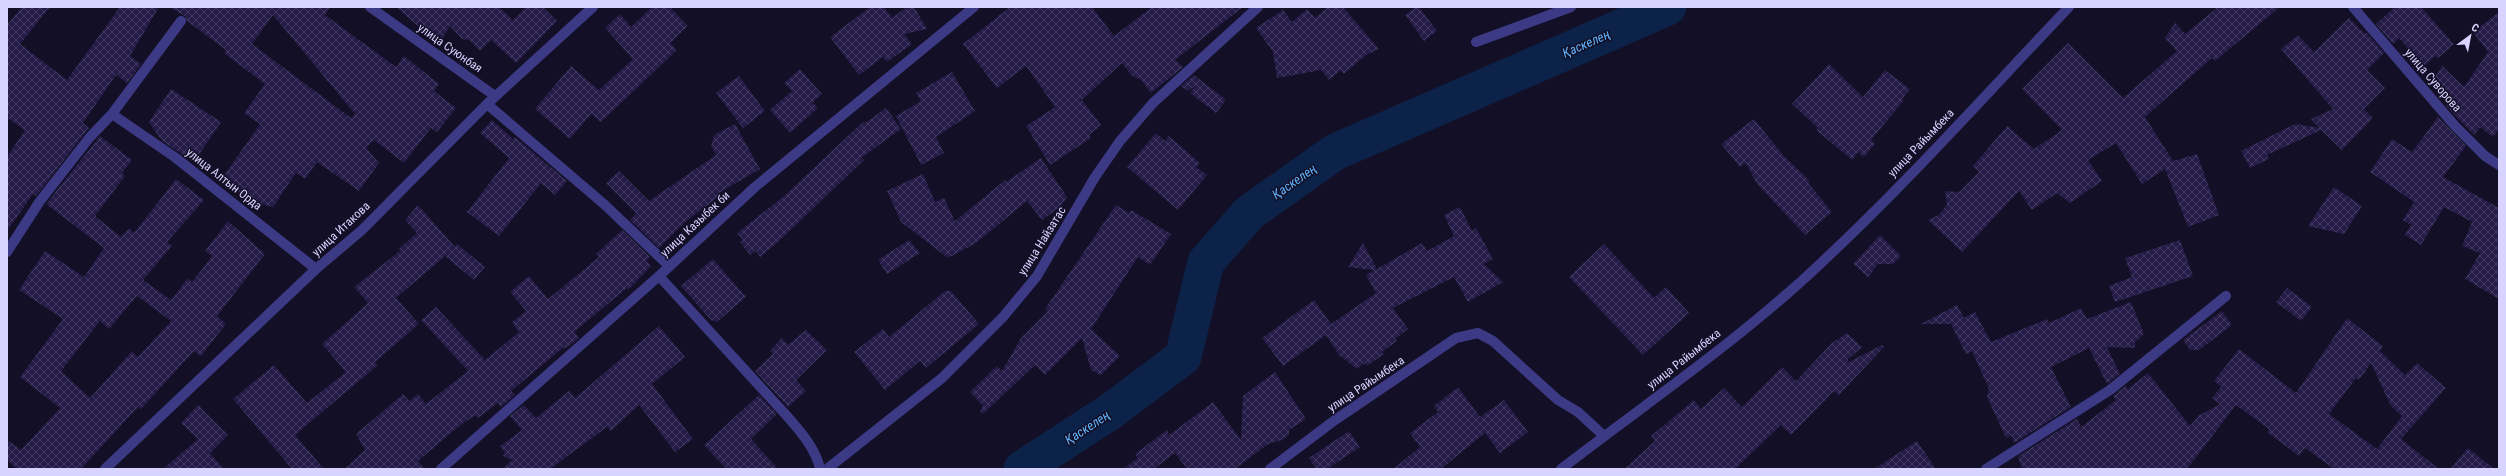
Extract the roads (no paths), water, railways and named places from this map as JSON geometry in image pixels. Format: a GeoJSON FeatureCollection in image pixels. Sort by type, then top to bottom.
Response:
{"type":"FeatureCollection","features":[{"type":"Feature","properties":{"kind":"street","name":"улица Суюнбая"},"geometry":{"type":"LineString","coordinates":[[370,7],[495,96]]}},
{"type":"Feature","properties":{"kind":"street","name":"улица Итакова"},"geometry":{"type":"LineString","coordinates":[[105,469],[316,269],[362,230],[495,96],[593,7]]}},
{"type":"Feature","properties":{"kind":"street","name":"улица Казыбек би"},"geometry":{"type":"LineString","coordinates":[[441,469],[659,276],[755,187],[974,7]]}},
{"type":"Feature","properties":{"kind":"street","name":"улица Найзатас"},"geometry":{"type":"LineString","coordinates":[[826,469],[942,378],[1003,317],[1038,276],[1095,178],[1120,141],[1153,103],[1258,7]]}},
{"type":"Feature","properties":{"kind":"street"},"geometry":{"type":"LineString","coordinates":[[1476,42],[1571,7]]}},
{"type":"Feature","properties":{"kind":"street","name":"улица Райымбека"},"geometry":{"type":"LineString","coordinates":[[1270,469],[1335,420],[1456,338],[1478,333],[1493,341],[1558,400],[1578,412],[1604,436],[1698,367],[1820,264],[1912,172],[2069,7]]}},
{"type":"Feature","properties":{"kind":"street","name":"улица Суворова"},"geometry":{"type":"LineString","coordinates":[[2353,7],[2455,126],[2485,156],[2499,165]]}},
{"type":"Feature","properties":{"kind":"street"},"geometry":{"type":"LineString","coordinates":[[7,252],[40,201],[90,137],[112,114],[181,21]]}},
{"type":"Feature","properties":{"kind":"street"},"geometry":{"type":"LineString","coordinates":[[487,104],[605,204],[669,266]]}},
{"type":"Feature","properties":{"kind":"street","name":"улица Алтын Орда"},"geometry":{"type":"LineString","coordinates":[[112,114],[176,158],[316,269]]}},
{"type":"Feature","properties":{"kind":"street"},"geometry":{"type":"LineString","coordinates":[[659,276],[787,416],[804,438],[819,462],[820,469]]}},
{"type":"Feature","properties":{"kind":"street"},"geometry":{"type":"LineString","coordinates":[[1986,469],[2110,390],[2226,296]]}},
{"type":"Feature","properties":{"kind":"street"},"geometry":{"type":"LineString","coordinates":[[1561,469],[1604,436]]}},
{"type":"Feature","properties":{"kind":"waterway","name":"Қаскелең"},"geometry":{"type":"LineString","coordinates":[[1022,469],[1111,411],[1183,357],[1206,262],[1249,213],[1335,152],[1668,7]]}}]}
